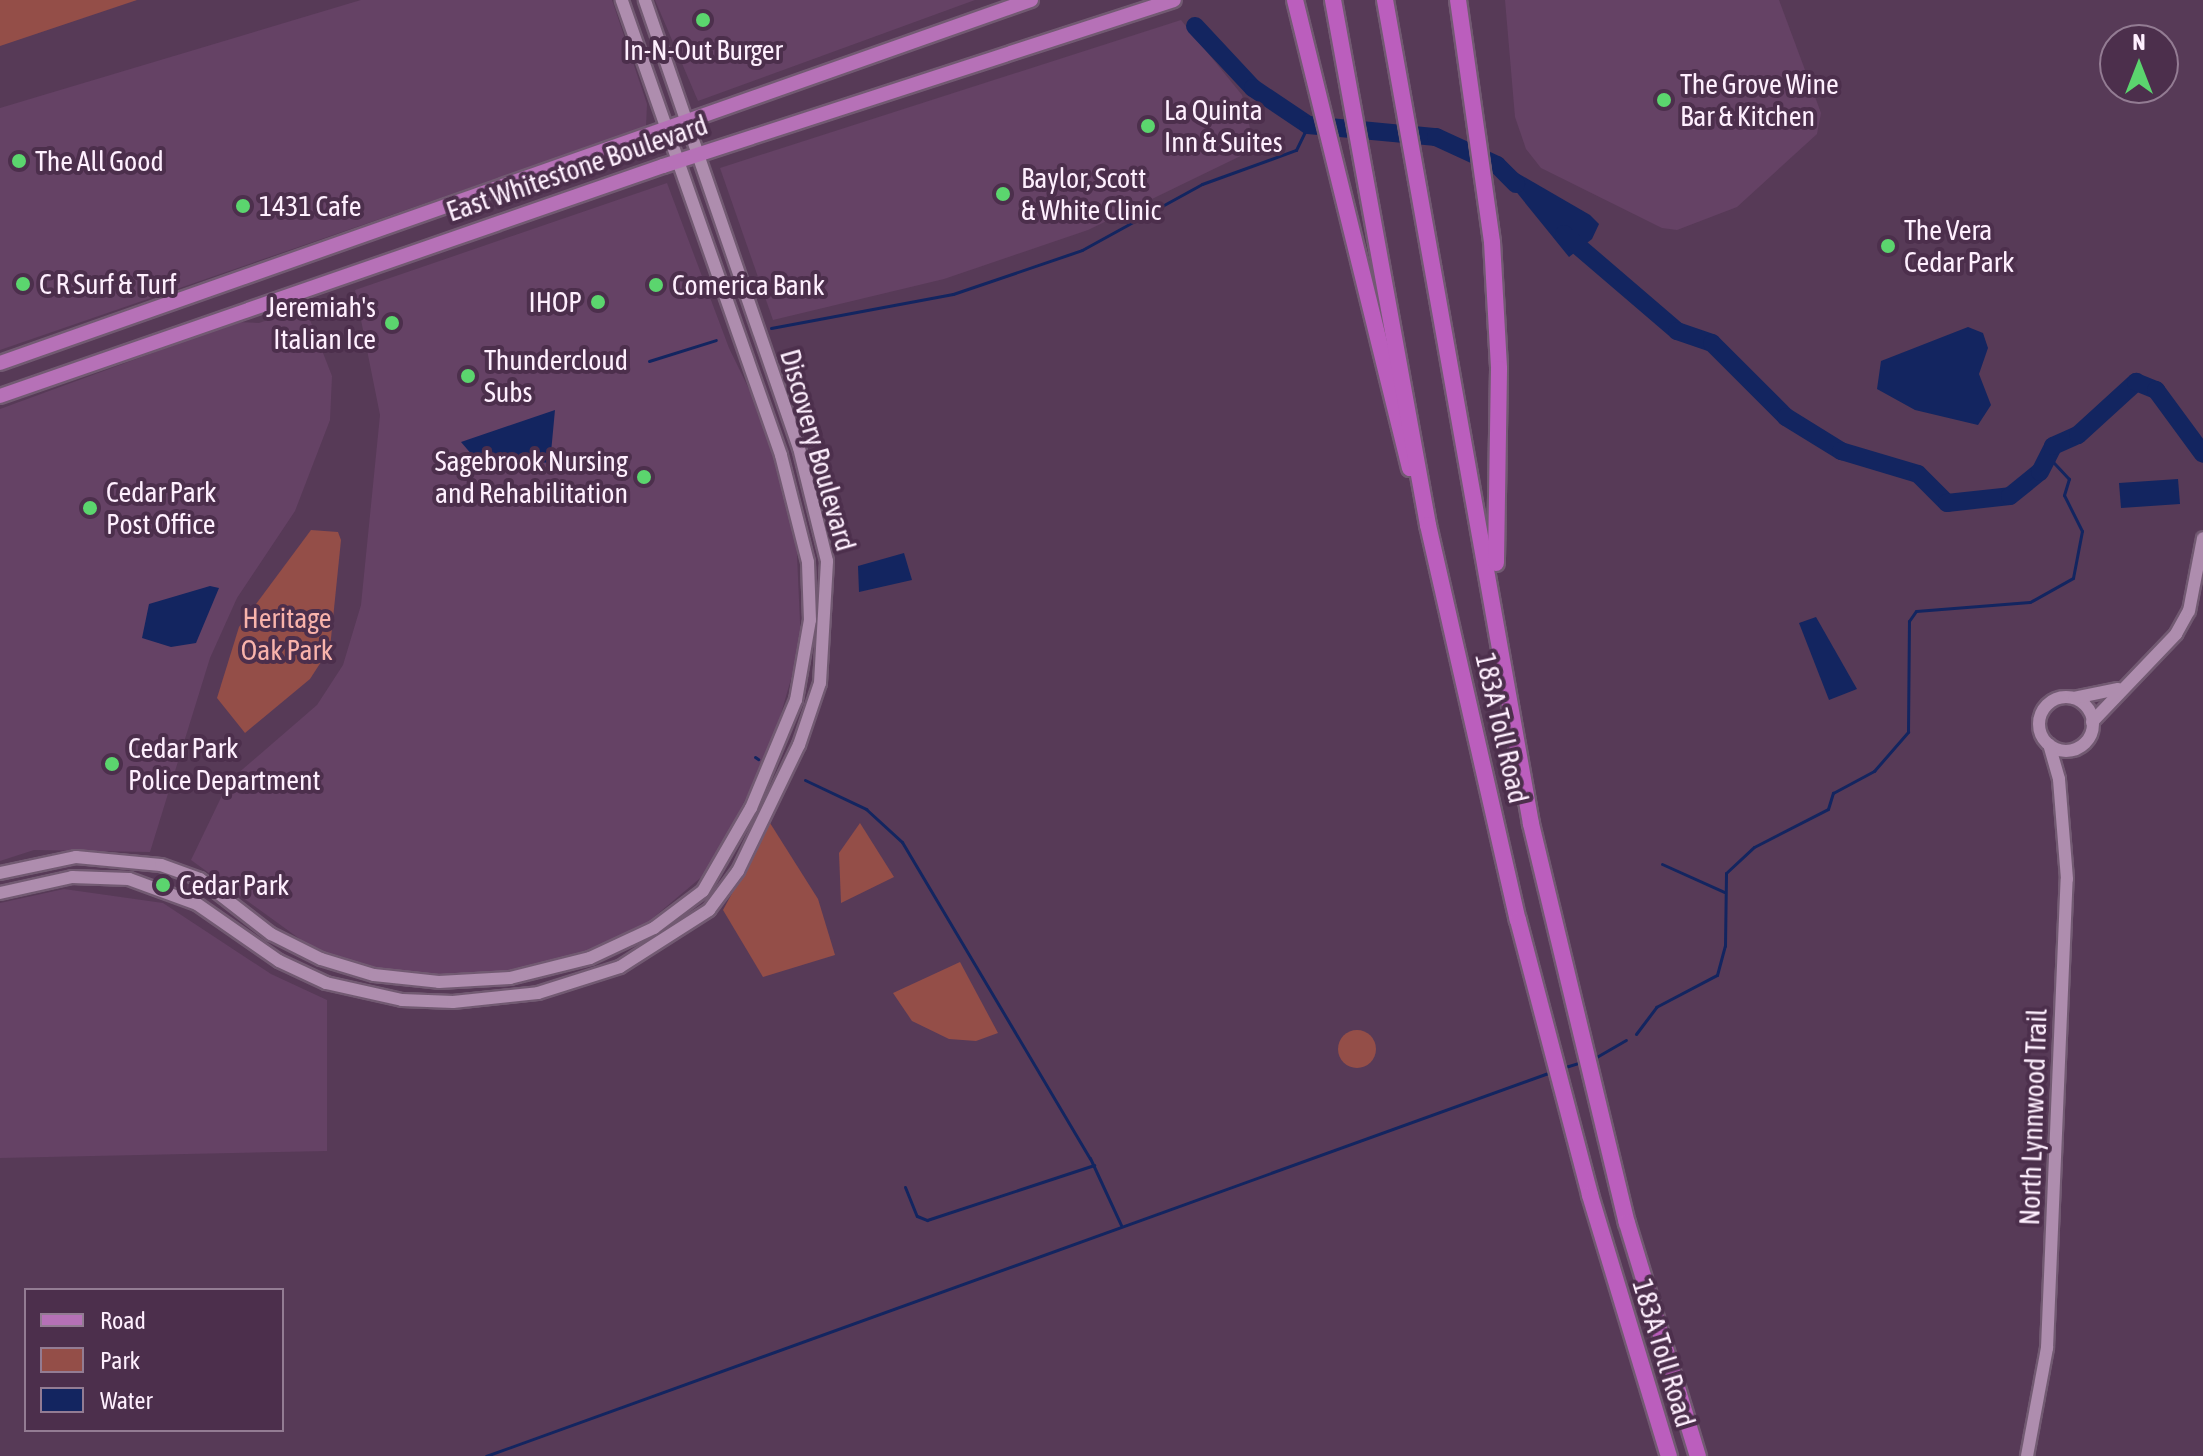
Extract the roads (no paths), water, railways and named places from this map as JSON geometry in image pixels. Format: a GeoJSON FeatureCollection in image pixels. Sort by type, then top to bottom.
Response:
{"type":"FeatureCollection","features":[{"type":"Feature","properties":{"kind":"highway","name":"183A Toll Road"},"geometry":{"type":"LineString","coordinates":[[1333,0],[1428,525],[1547,1036],[1628,1324],[1669,1456]]}},
{"type":"Feature","properties":{"kind":"highway","name":"183A Toll Road"},"geometry":{"type":"LineString","coordinates":[[1385,0],[1495,596],[1531,824],[1578,1029],[1654,1315],[1698,1456]]}},
{"type":"Feature","properties":{"kind":"highway"},"geometry":{"type":"LineString","coordinates":[[1458,0],[1492,242],[1499,369],[1495,596]]}},
{"type":"Feature","properties":{"kind":"highway"},"geometry":{"type":"LineString","coordinates":[[1294,2],[1428,525]]}},
{"type":"Feature","properties":{"kind":"main road","name":"East Whitestone Boulevard"},"geometry":{"type":"LineString","coordinates":[[0,363],[688,126],[1031,0]]}},
{"type":"Feature","properties":{"kind":"main road","name":"East Whitestone Boulevard"},"geometry":{"type":"LineString","coordinates":[[0,396],[678,161],[1174,0]]}},
{"type":"Feature","properties":{"kind":"street","name":"Discovery Boulevard"},"geometry":{"type":"LineString","coordinates":[[0,873],[76,857],[161,865],[200,879],[271,934],[321,959],[374,975],[439,982],[510,978],[590,958],[654,928],[703,891],[751,808],[796,700],[810,594],[781,455],[622,0]]}},
{"type":"Feature","properties":{"kind":"street","name":"Discovery Boulevard"},"geometry":{"type":"LineString","coordinates":[[0,893],[72,877],[129,879],[197,904],[279,961],[326,983],[402,1000],[453,1002],[581,982],[647,953],[709,910],[738,871],[799,745],[823,668],[829,603],[825,550],[799,448],[645,0]]}},
{"type":"Feature","properties":{"kind":"street"},"geometry":{"type":"LineString","coordinates":[[2059,779],[2092,722],[2118,689],[2176,634],[2189,611],[2203,538]]}},
{"type":"Feature","properties":{"kind":"street"},"geometry":{"type":"LineString","coordinates":[[2075,749],[2049,744],[2039,729],[2042,711],[2072,698],[2118,689]]}},
{"type":"Feature","properties":{"kind":"street"},"geometry":{"type":"LineString","coordinates":[[2072,698],[2092,722]]}},
{"type":"Feature","properties":{"kind":"street","name":"North Lynnwood Trail"},"geometry":{"type":"LineString","coordinates":[[2027,1456],[2043,1390],[2050,1295],[2067,879],[2059,779],[2049,744]]}},
{"type":"Feature","properties":{"kind":"water"},"geometry":{"type":"Polygon","coordinates":[[[1507,167],[1590,215],[1599,224],[1592,239],[1569,257],[1497,168],[1507,167]]]}},
{"type":"Feature","properties":{"kind":"water"},"geometry":{"type":"Polygon","coordinates":[[[1968,327],[1983,333],[1988,348],[1979,374],[1991,405],[1978,425],[1915,410],[1877,389],[1881,361],[1968,327]]]}},
{"type":"Feature","properties":{"kind":"water"},"geometry":{"type":"Polygon","coordinates":[[[555,410],[550,463],[473,456],[461,442],[555,410]]]}},
{"type":"Feature","properties":{"kind":"water"},"geometry":{"type":"Polygon","coordinates":[[[2178,479],[2180,504],[2121,508],[2119,483],[2178,479]]]}},
{"type":"Feature","properties":{"kind":"water"},"geometry":{"type":"Polygon","coordinates":[[[904,553],[912,580],[859,592],[858,566],[904,553]]]}},
{"type":"Feature","properties":{"kind":"water"},"geometry":{"type":"Polygon","coordinates":[[[210,586],[219,588],[196,643],[171,647],[142,638],[149,604],[210,586]]]}},
{"type":"Feature","properties":{"kind":"water"},"geometry":{"type":"Polygon","coordinates":[[[1816,617],[1857,689],[1829,700],[1799,623],[1816,617]]]}},
{"type":"Feature","properties":{"kind":"waterway"},"geometry":{"type":"LineString","coordinates":[[1195,26],[1253,88],[1308,125],[1436,137],[1497,165],[1516,184]]}},
{"type":"Feature","properties":{"kind":"waterway"},"geometry":{"type":"LineString","coordinates":[[771,328],[953,294],[1082,250],[1202,184],[1296,150],[1308,125]]}},
{"type":"Feature","properties":{"kind":"waterway"},"geometry":{"type":"LineString","coordinates":[[1564,234],[1677,331],[1712,343],[1786,417],[1841,451],[1918,474],[1947,503],[2010,496],[2040,472],[2053,446],[2078,435],[2136,382],[2156,390],[2203,454]]}},
{"type":"Feature","properties":{"kind":"waterway"},"geometry":{"type":"LineString","coordinates":[[649,361],[716,340]]}},
{"type":"Feature","properties":{"kind":"waterway"},"geometry":{"type":"LineString","coordinates":[[1636,1034],[1656,1007],[1717,975],[1725,946],[1726,873],[1754,847],[1828,809],[1833,793],[1874,771],[1908,732],[1909,621],[1916,611],[2030,602],[2073,578],[2082,531],[2064,495],[2069,479],[2053,462],[2057,444]]}},
{"type":"Feature","properties":{"kind":"waterway"},"geometry":{"type":"LineString","coordinates":[[805,780],[866,809],[902,842],[1090,1158],[1121,1225]]}},
{"type":"Feature","properties":{"kind":"waterway"},"geometry":{"type":"LineString","coordinates":[[1662,864],[1724,892]]}},
{"type":"Feature","properties":{"kind":"waterway"},"geometry":{"type":"LineString","coordinates":[[1593,1059],[1626,1040]]}},
{"type":"Feature","properties":{"kind":"waterway"},"geometry":{"type":"LineString","coordinates":[[1562,1068],[1582,1062]]}},
{"type":"Feature","properties":{"kind":"waterway"},"geometry":{"type":"LineString","coordinates":[[486,1456],[1551,1072]]}},
{"type":"Feature","properties":{"kind":"waterway"},"geometry":{"type":"LineString","coordinates":[[905,1187],[917,1216],[927,1220],[1094,1165]]}},
{"type":"Feature","properties":{"kind":"place","name":"In-N-Out Burger"},"geometry":{"type":"Point","coordinates":[703,20]}},
{"type":"Feature","properties":{"kind":"place","name":"The Grove Wine Bar & Kitchen"},"geometry":{"type":"Point","coordinates":[1664,100]}},
{"type":"Feature","properties":{"kind":"place","name":"La Quinta Inn & Suites"},"geometry":{"type":"Point","coordinates":[1148,126]}},
{"type":"Feature","properties":{"kind":"place","name":"The All Good"},"geometry":{"type":"Point","coordinates":[19,161]}},
{"type":"Feature","properties":{"kind":"place","name":"Baylor, Scott & White Clinic"},"geometry":{"type":"Point","coordinates":[1003,194]}},
{"type":"Feature","properties":{"kind":"place","name":"1431 Cafe"},"geometry":{"type":"Point","coordinates":[243,206]}},
{"type":"Feature","properties":{"kind":"place","name":"The Vera Cedar Park"},"geometry":{"type":"Point","coordinates":[1888,246]}},
{"type":"Feature","properties":{"kind":"place","name":"C R Surf & Turf"},"geometry":{"type":"Point","coordinates":[23,284]}},
{"type":"Feature","properties":{"kind":"place","name":"Comerica Bank"},"geometry":{"type":"Point","coordinates":[656,285]}},
{"type":"Feature","properties":{"kind":"place","name":"IHOP"},"geometry":{"type":"Point","coordinates":[598,302]}},
{"type":"Feature","properties":{"kind":"place","name":"Jeremiah's Italian Ice"},"geometry":{"type":"Point","coordinates":[392,323]}},
{"type":"Feature","properties":{"kind":"place","name":"Thundercloud Subs"},"geometry":{"type":"Point","coordinates":[468,376]}},
{"type":"Feature","properties":{"kind":"place","name":"Sagebrook Nursing and Rehabilitation"},"geometry":{"type":"Point","coordinates":[644,477]}},
{"type":"Feature","properties":{"kind":"place","name":"Cedar Park Post Office"},"geometry":{"type":"Point","coordinates":[90,508]}},
{"type":"Feature","properties":{"kind":"place","name":"Cedar Park Police Department"},"geometry":{"type":"Point","coordinates":[112,764]}},
{"type":"Feature","properties":{"kind":"place","name":"Cedar Park"},"geometry":{"type":"Point","coordinates":[163,885]}},
{"type":"Feature","properties":{"kind":"park label","name":"Heritage Oak Park"},"geometry":{"type":"Point","coordinates":[287,634]}}]}
